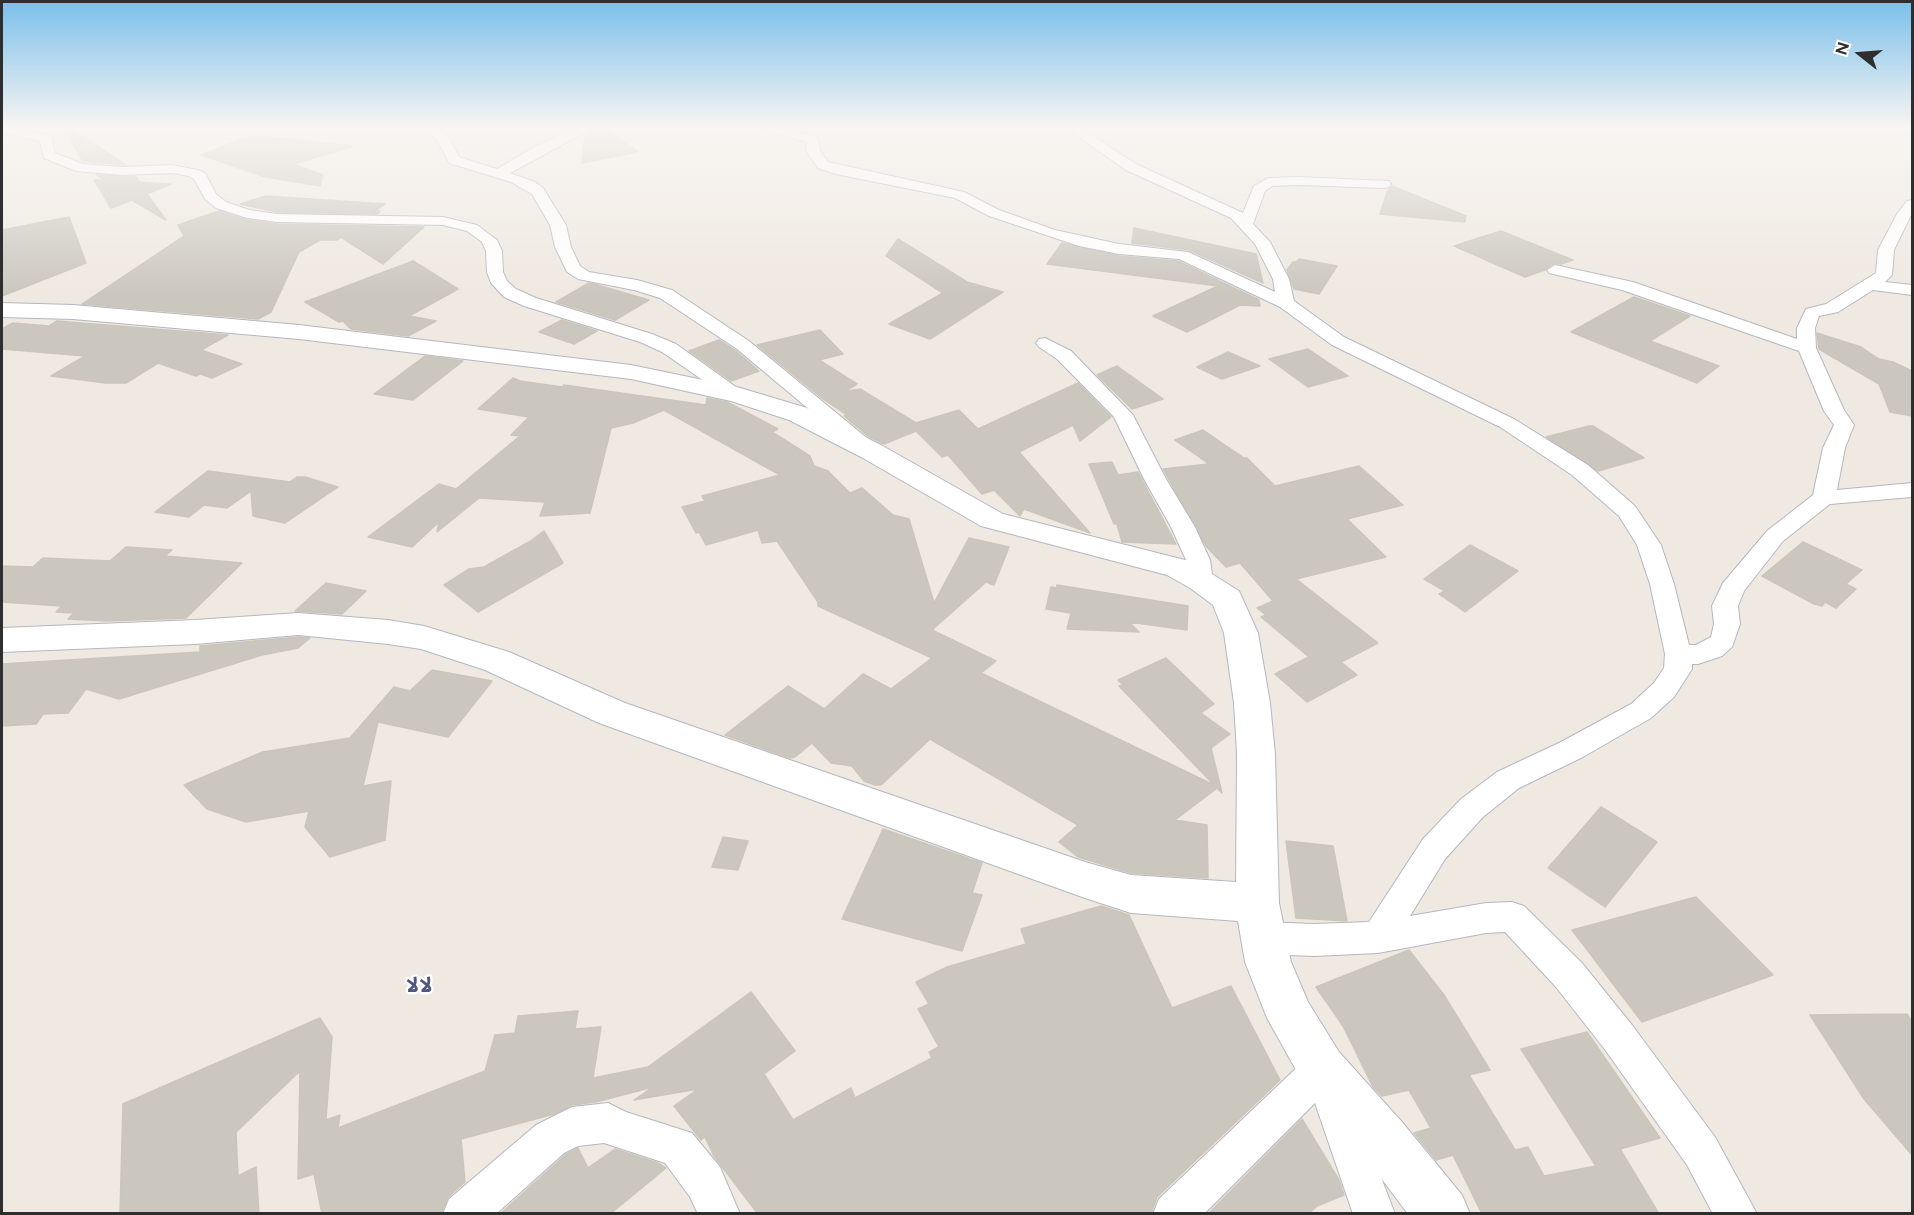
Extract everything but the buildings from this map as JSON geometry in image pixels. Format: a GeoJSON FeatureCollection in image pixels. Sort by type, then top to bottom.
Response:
{"type":"FeatureCollection","features":[{"type":"Feature","properties":{"kind":"main road"},"geometry":{"type":"LineString","coordinates":[[2,310],[73,312],[299,332],[631,372],[737,395],[798,414],[871,451],[992,520],[1178,568],[1201,581],[1227,599],[1241,633],[1245,653],[1256,754],[1259,920],[1268,962],[1291,1018],[1322,1069],[1384,1140],[1443,1214]]}},
{"type":"Feature","properties":{"kind":"main road"},"geometry":{"type":"LineString","coordinates":[[2,640],[195,632],[298,624],[388,632],[424,638],[497,661],[612,712],[1085,880],[1131,894],[1259,920]]}},
{"type":"Feature","properties":{"kind":"street"},"geometry":{"type":"LineString","coordinates":[[203,183],[210,196],[221,205],[260,217],[443,221],[472,228],[489,240],[494,250],[495,272],[499,283],[510,293],[530,302],[646,338],[669,348],[737,395]]}},
{"type":"Feature","properties":{"kind":"street"},"geometry":{"type":"LineString","coordinates":[[523,183],[530,185],[545,200],[558,225],[563,247],[573,269],[584,276],[637,285],[666,294],[743,345],[871,451]]}},
{"type":"Feature","properties":{"kind":"street"},"geometry":{"type":"LineString","coordinates":[[898,183],[958,195],[994,213],[1085,243],[1182,255],[1286,303],[1338,341],[1517,429],[1580,470],[1626,511],[1649,545],[1662,584],[1678,654],[1678,669],[1664,690],[1641,711],[1571,750],[1508,780],[1472,808],[1434,849],[1378,937]]}},
{"type":"Feature","properties":{"kind":"street"},"geometry":{"type":"LineString","coordinates":[[1166,183],[1236,215],[1246,224],[1262,242],[1270,257],[1281,279],[1286,303]]}},
{"type":"Feature","properties":{"kind":"street"},"geometry":{"type":"LineString","coordinates":[[1246,224],[1259,189],[1267,183]]}},
{"type":"Feature","properties":{"kind":"street"},"geometry":{"type":"LineString","coordinates":[[1356,183],[1384,184]]}},
{"type":"Feature","properties":{"kind":"street"},"geometry":{"type":"LineString","coordinates":[[1824,498],[1834,448],[1844,425],[1834,411],[1807,348],[1806,327],[1812,313],[1832,308],[1872,285],[1884,275],[1886,250],[1904,214],[1912,204]]}},
{"type":"Feature","properties":{"kind":"street"},"geometry":{"type":"LineString","coordinates":[[1555,270],[1627,286],[1807,348]]}},
{"type":"Feature","properties":{"kind":"street"},"geometry":{"type":"LineString","coordinates":[[1872,285],[1912,290]]}},
{"type":"Feature","properties":{"kind":"street"},"geometry":{"type":"LineString","coordinates":[[1044,343],[1064,355],[1123,415],[1155,479],[1184,526],[1198,560],[1201,581]]}},
{"type":"Feature","properties":{"kind":"street"},"geometry":{"type":"LineString","coordinates":[[1678,654],[1698,656],[1723,641],[1727,624],[1725,606],[1737,582],[1775,536],[1824,498],[1912,490]]}},
{"type":"Feature","properties":{"kind":"street"},"geometry":{"type":"LineString","coordinates":[[1259,920],[1314,940],[1378,937],[1486,918],[1512,917],[1569,975],[1619,1038],[1701,1150],[1736,1214]]}},
{"type":"Feature","properties":{"kind":"street"},"geometry":{"type":"LineString","coordinates":[[1174,1214],[1322,1069],[1374,1214]]}},
{"type":"Feature","properties":{"kind":"street"},"geometry":{"type":"LineString","coordinates":[[464,1214],[550,1138],[572,1127],[608,1123],[618,1129],[678,1148],[705,1182],[719,1214]]}},
{"type":"Feature","properties":{"kind":"district","name":"لالا"},"geometry":{"type":"Point","coordinates":[419,986]}}]}
